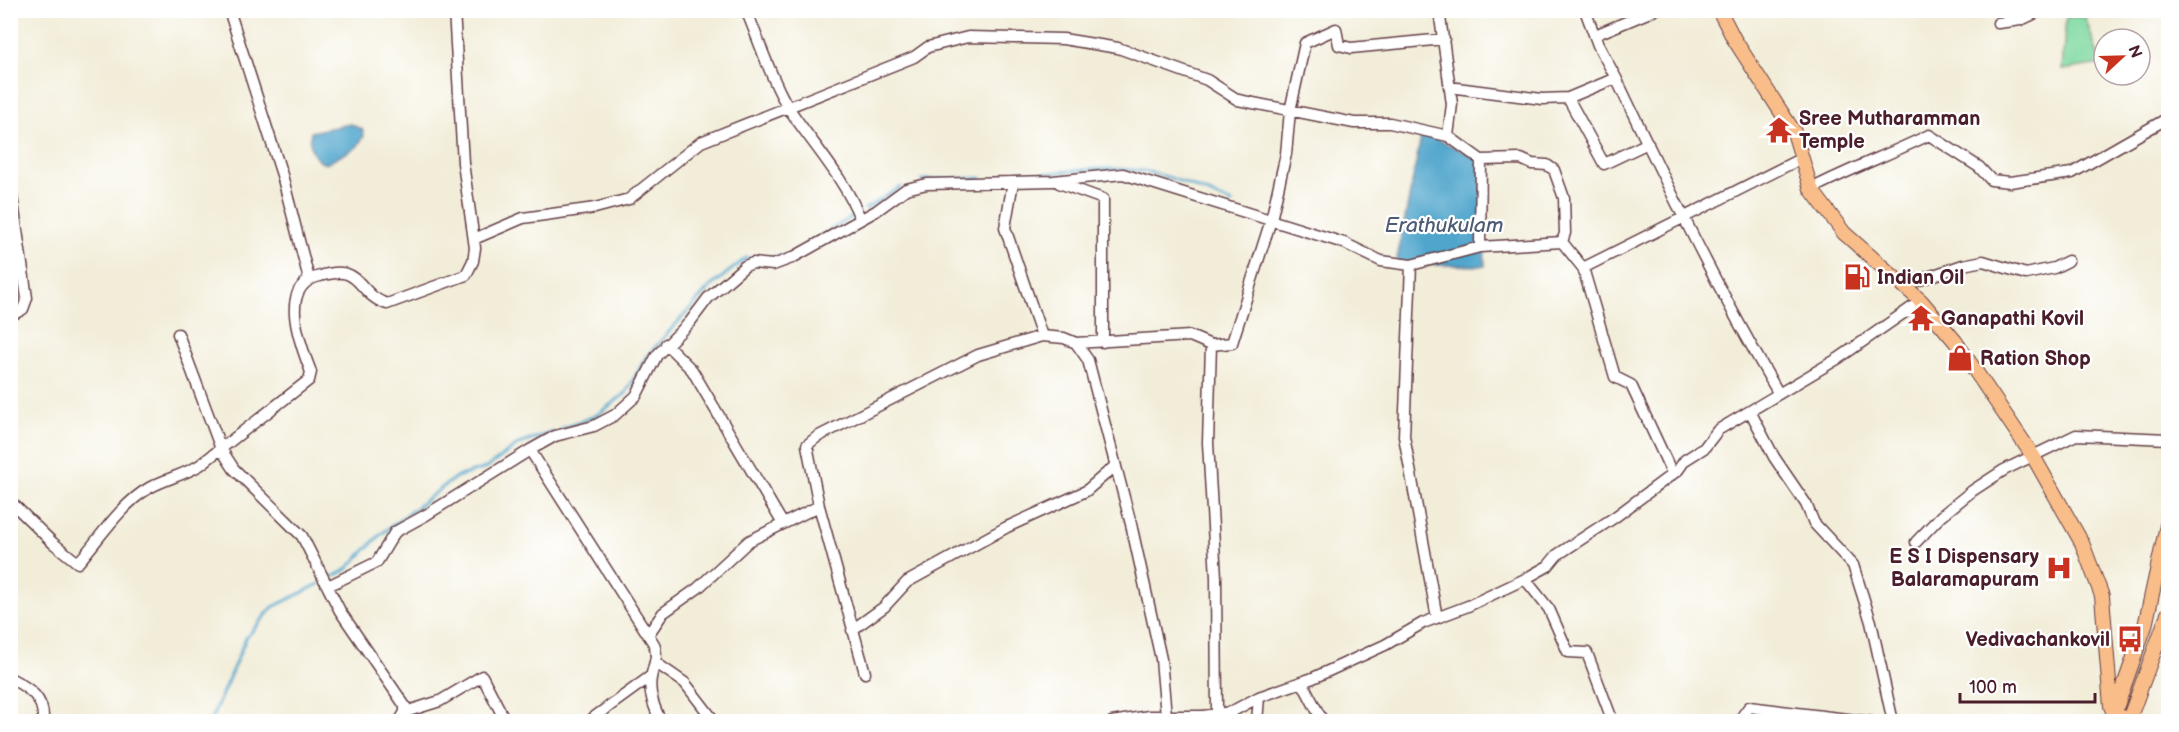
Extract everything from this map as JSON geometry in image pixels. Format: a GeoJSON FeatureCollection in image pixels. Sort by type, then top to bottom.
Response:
{"type":"FeatureCollection","features":[{"type":"Feature","properties":{"kind":"main road"},"geometry":{"type":"LineString","coordinates":[[1719,10],[1734,39],[1794,132],[1800,159],[1811,189],[1844,232],[1921,301],[1955,340],[2033,456],[2082,543],[2102,596],[2112,718]]}},
{"type":"Feature","properties":{"kind":"main road"},"geometry":{"type":"LineString","coordinates":[[2112,718],[2145,626],[2169,521]]}},
{"type":"Feature","properties":{"kind":"main road"},"geometry":{"type":"LineString","coordinates":[[2112,718],[2128,721],[2166,629],[2169,614]]}},
{"type":"Feature","properties":{"kind":"street"},"geometry":{"type":"LineString","coordinates":[[229,10],[282,175],[309,279]]}},
{"type":"Feature","properties":{"kind":"street"},"geometry":{"type":"LineString","coordinates":[[10,501],[53,543],[78,563],[136,497],[151,487],[184,475],[221,449],[311,377],[294,318],[302,286],[309,279],[340,273],[349,274],[372,298],[387,304],[466,275],[473,261],[474,239],[464,163],[454,10]]}},
{"type":"Feature","properties":{"kind":"street"},"geometry":{"type":"LineString","coordinates":[[746,10],[787,106],[829,160],[849,193],[860,219]]}},
{"type":"Feature","properties":{"kind":"street"},"geometry":{"type":"LineString","coordinates":[[1439,10],[1452,104],[1448,136]]}},
{"type":"Feature","properties":{"kind":"street"},"geometry":{"type":"LineString","coordinates":[[1585,10],[1594,35],[1684,218],[1752,348],[1779,394]]}},
{"type":"Feature","properties":{"kind":"street"},"geometry":{"type":"LineString","coordinates":[[1594,35],[1655,10]]}},
{"type":"Feature","properties":{"kind":"street"},"geometry":{"type":"LineString","coordinates":[[1998,23],[2021,20],[2042,10]]}},
{"type":"Feature","properties":{"kind":"street"},"geometry":{"type":"LineString","coordinates":[[865,673],[819,506],[807,445],[812,440],[978,355],[1042,336],[1065,338],[1076,343],[1190,336],[1211,345],[1232,343],[1271,220],[1286,154],[1290,111],[1305,43],[1336,29],[1339,45],[1352,48],[1444,39]]}},
{"type":"Feature","properties":{"kind":"street"},"geometry":{"type":"LineString","coordinates":[[474,239],[523,218],[595,208],[629,199],[701,142],[914,57],[928,47],[981,36],[1063,39],[1118,48],[1207,80],[1239,100],[1354,123],[1390,123],[1448,136],[1481,160],[1521,159],[1532,164],[1547,165],[1554,170],[1564,198],[1565,233],[1562,242]]}},
{"type":"Feature","properties":{"kind":"street"},"geometry":{"type":"LineString","coordinates":[[1449,87],[1527,99],[1568,98],[1616,78]]}},
{"type":"Feature","properties":{"kind":"street"},"geometry":{"type":"LineString","coordinates":[[1568,98],[1604,164],[1647,143]]}},
{"type":"Feature","properties":{"kind":"street"},"geometry":{"type":"LineString","coordinates":[[1811,189],[1929,135],[1979,167],[1991,180],[2010,182],[2072,173],[2169,118]]}},
{"type":"Feature","properties":{"kind":"street"},"geometry":{"type":"LineString","coordinates":[[1583,268],[1800,159]]}},
{"type":"Feature","properties":{"kind":"street"},"geometry":{"type":"LineString","coordinates":[[1480,247],[1481,160]]}},
{"type":"Feature","properties":{"kind":"street"},"geometry":{"type":"LineString","coordinates":[[328,586],[377,562],[387,542],[403,526],[555,435],[594,426],[615,415],[636,396],[657,355],[690,322],[708,298],[745,266],[753,263],[773,265],[792,258],[911,187],[1053,181],[1123,174],[1180,194],[1344,243],[1381,261],[1411,265],[1480,247],[1562,242]]}},
{"type":"Feature","properties":{"kind":"street"},"geometry":{"type":"LineString","coordinates":[[1053,181],[1103,199],[1103,342]]}},
{"type":"Feature","properties":{"kind":"street"},"geometry":{"type":"LineString","coordinates":[[1012,182],[1005,228],[1042,336]]}},
{"type":"Feature","properties":{"kind":"street"},"geometry":{"type":"LineString","coordinates":[[10,183],[26,303],[10,316]]}},
{"type":"Feature","properties":{"kind":"street"},"geometry":{"type":"LineString","coordinates":[[1562,242],[1583,268],[1615,377],[1630,385],[1672,473]]}},
{"type":"Feature","properties":{"kind":"street"},"geometry":{"type":"LineString","coordinates":[[1902,286],[1983,261],[2026,274],[2054,268],[2068,261]]}},
{"type":"Feature","properties":{"kind":"street"},"geometry":{"type":"LineString","coordinates":[[1411,265],[1404,436],[1437,618]]}},
{"type":"Feature","properties":{"kind":"street"},"geometry":{"type":"LineString","coordinates":[[1112,722],[1231,712],[1259,697],[1302,682],[1362,656],[1399,635],[1525,579],[1548,566],[1557,555],[1615,517],[1672,473],[1704,448],[1718,430],[1839,358],[1921,301]]}},
{"type":"Feature","properties":{"kind":"street"},"geometry":{"type":"LineString","coordinates":[[178,334],[221,449],[234,469],[302,536],[340,611],[405,706],[402,717]]}},
{"type":"Feature","properties":{"kind":"street"},"geometry":{"type":"LineString","coordinates":[[1076,343],[1088,360],[1115,466],[1161,659],[1166,716]]}},
{"type":"Feature","properties":{"kind":"street"},"geometry":{"type":"LineString","coordinates":[[666,345],[692,370],[783,524]]}},
{"type":"Feature","properties":{"kind":"street"},"geometry":{"type":"LineString","coordinates":[[1211,345],[1208,443],[1216,577],[1217,714]]}},
{"type":"Feature","properties":{"kind":"street"},"geometry":{"type":"LineString","coordinates":[[1750,411],[1774,457],[1806,504],[1814,523],[1853,565],[1870,622],[1893,722]]}},
{"type":"Feature","properties":{"kind":"street"},"geometry":{"type":"LineString","coordinates":[[1916,542],[1941,516],[1972,491],[2004,470],[2076,435],[2169,439]]}},
{"type":"Feature","properties":{"kind":"street"},"geometry":{"type":"LineString","coordinates":[[530,450],[648,635],[657,653],[651,676],[654,707],[662,722]]}},
{"type":"Feature","properties":{"kind":"street"},"geometry":{"type":"LineString","coordinates":[[852,630],[884,607],[907,582],[1007,527],[1086,491],[1115,466]]}},
{"type":"Feature","properties":{"kind":"street"},"geometry":{"type":"LineString","coordinates":[[648,635],[663,612],[698,588],[749,541],[819,506]]}},
{"type":"Feature","properties":{"kind":"street"},"geometry":{"type":"LineString","coordinates":[[1525,579],[1549,609],[1568,651],[1587,653],[1613,722]]}},
{"type":"Feature","properties":{"kind":"street"},"geometry":{"type":"LineString","coordinates":[[656,663],[685,683],[715,722]]}},
{"type":"Feature","properties":{"kind":"street"},"geometry":{"type":"LineString","coordinates":[[402,717],[440,700],[482,676],[506,722]]}},
{"type":"Feature","properties":{"kind":"street"},"geometry":{"type":"LineString","coordinates":[[595,722],[593,718],[651,676]]}},
{"type":"Feature","properties":{"kind":"street"},"geometry":{"type":"LineString","coordinates":[[10,678],[37,695],[44,714],[43,722]]}},
{"type":"Feature","properties":{"kind":"street"},"geometry":{"type":"LineString","coordinates":[[1302,682],[1323,722]]}},
{"type":"Feature","properties":{"kind":"street"},"geometry":{"type":"LineString","coordinates":[[1257,722],[1259,697]]}},
{"type":"Feature","properties":{"kind":"street"},"geometry":{"type":"LineString","coordinates":[[1738,722],[1749,707],[1872,722]]}},
{"type":"Feature","properties":{"kind":"green space"},"geometry":{"type":"Polygon","coordinates":[[[2066,17],[2085,17],[2092,38],[2092,65],[2062,70],[2066,17]]]}},
{"type":"Feature","properties":{"kind":"water"},"geometry":{"type":"Polygon","coordinates":[[[350,124],[362,129],[364,136],[357,147],[326,164],[314,156],[310,142],[311,132],[350,124]]]}},
{"type":"Feature","properties":{"kind":"water","name":"Erathukulam"},"geometry":{"type":"Polygon","coordinates":[[[1422,132],[1481,160],[1485,266],[1396,264],[1422,132]]]}},
{"type":"Feature","properties":{"kind":"waterway"},"geometry":{"type":"LineString","coordinates":[[1008,177],[1092,169],[1125,169],[1154,173],[1177,180],[1232,203]]}},
{"type":"Feature","properties":{"kind":"waterway"},"geometry":{"type":"LineString","coordinates":[[922,180],[981,178]]}},
{"type":"Feature","properties":{"kind":"waterway"},"geometry":{"type":"LineString","coordinates":[[865,209],[901,187]]}},
{"type":"Feature","properties":{"kind":"waterway"},"geometry":{"type":"LineString","coordinates":[[820,236],[852,217]]}},
{"type":"Feature","properties":{"kind":"waterway"},"geometry":{"type":"LineString","coordinates":[[1292,232],[1312,238]]}},
{"type":"Feature","properties":{"kind":"waterway"},"geometry":{"type":"LineString","coordinates":[[766,259],[783,256]]}},
{"type":"Feature","properties":{"kind":"waterway"},"geometry":{"type":"LineString","coordinates":[[562,429],[597,415],[626,393],[646,357],[710,287],[746,258],[753,259]]}},
{"type":"Feature","properties":{"kind":"waterway"},"geometry":{"type":"LineString","coordinates":[[332,577],[346,570],[380,535],[456,477],[486,468],[519,444],[553,432]]}},
{"type":"Feature","properties":{"kind":"waterway"},"geometry":{"type":"LineString","coordinates":[[210,722],[246,638],[273,607],[319,584]]}},
{"type":"Feature","properties":{"kind":"place","name":"Sree Mutharamman Temple"},"geometry":{"type":"Point","coordinates":[1779,130]}},
{"type":"Feature","properties":{"kind":"place","name":"Indian Oil"},"geometry":{"type":"Point","coordinates":[1857,277]}},
{"type":"Feature","properties":{"kind":"place","name":"Ganapathi Kovil"},"geometry":{"type":"Point","coordinates":[1921,318]}},
{"type":"Feature","properties":{"kind":"place","name":"Ration Shop"},"geometry":{"type":"Point","coordinates":[1960,358]}},
{"type":"Feature","properties":{"kind":"place","name":"E S I Dispensary Balaramapuram"},"geometry":{"type":"Point","coordinates":[2059,568]}},
{"type":"Feature","properties":{"kind":"place","name":"Vedivachankovil"},"geometry":{"type":"Point","coordinates":[2130,639]}}]}
